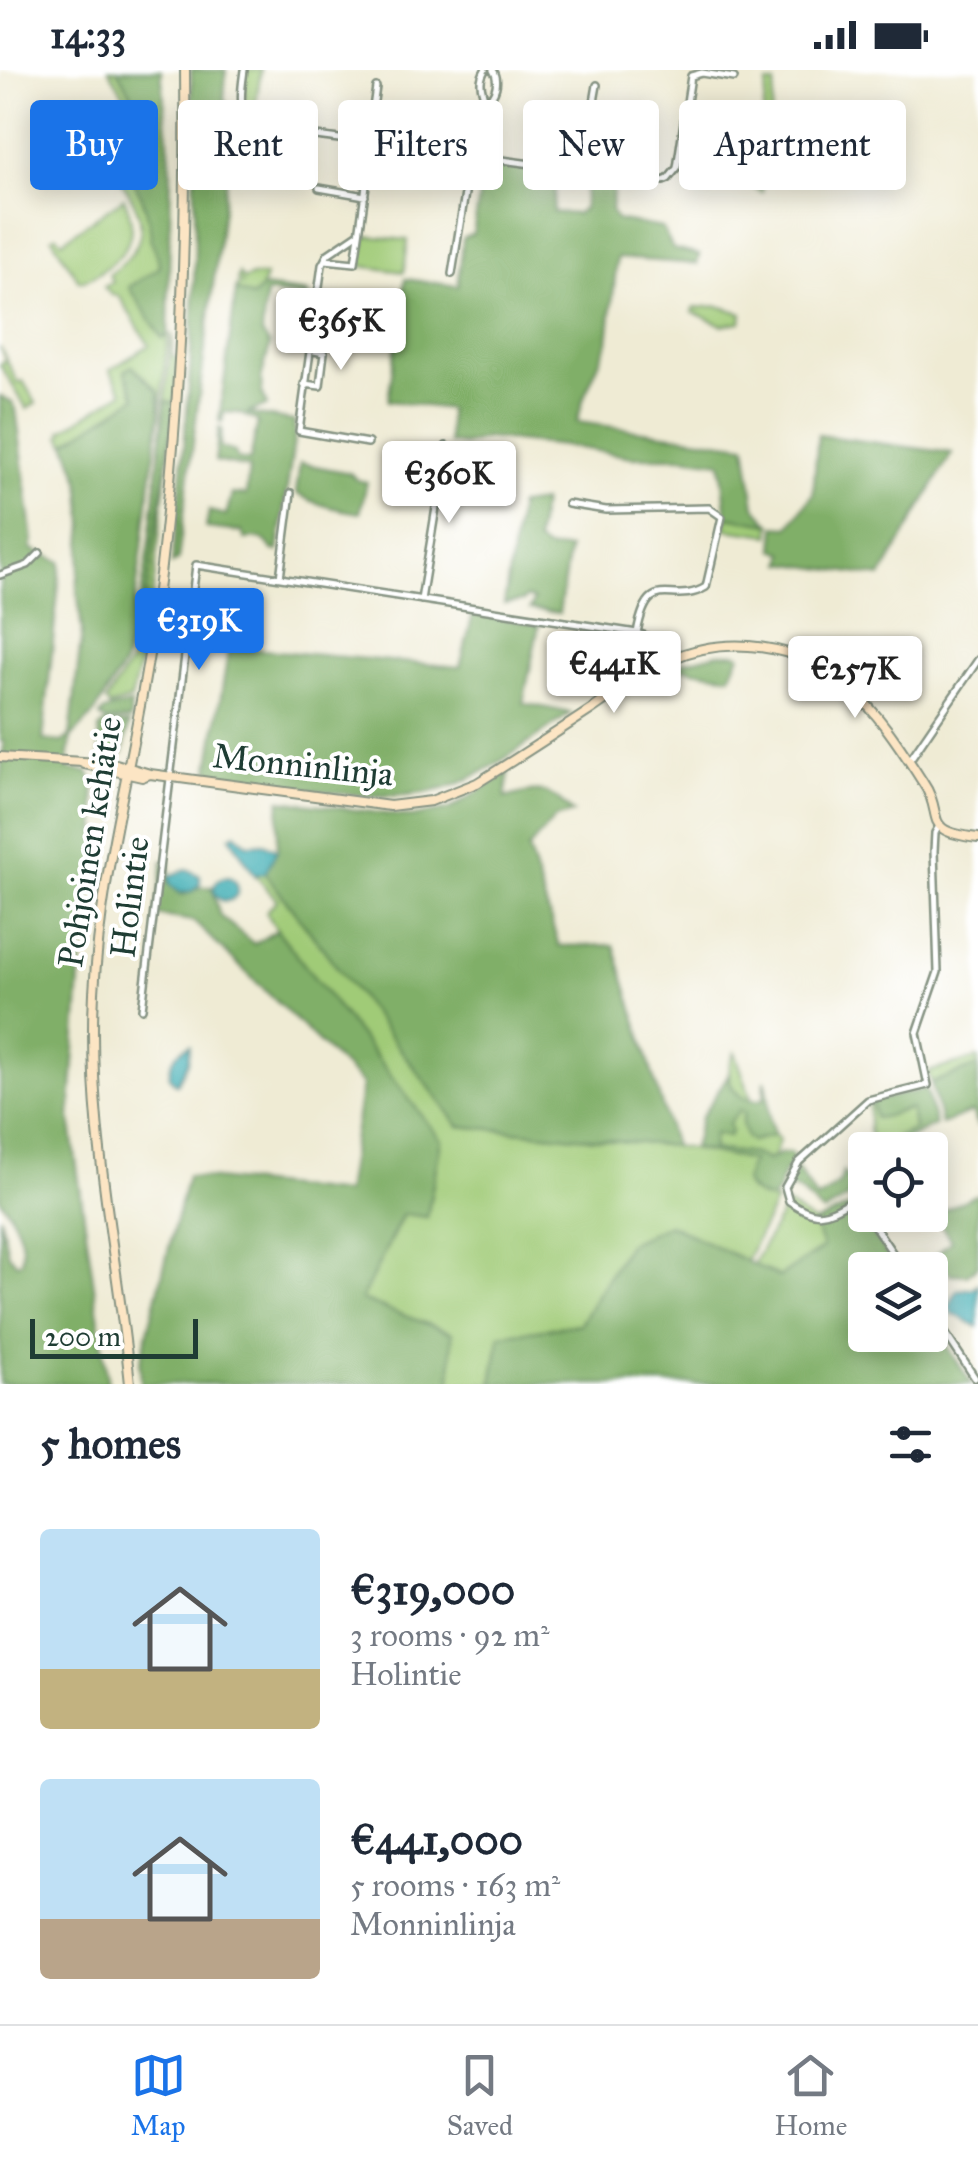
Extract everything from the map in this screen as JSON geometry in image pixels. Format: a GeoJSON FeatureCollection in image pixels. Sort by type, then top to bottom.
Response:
{"type":"FeatureCollection","features":[{"type":"Feature","properties":{"kind":"main road","name":"Pohjoinen kehätie"},"geometry":{"type":"LineString","coordinates":[[130,1384],[99,1156],[92,1034],[98,931],[159,585],[178,402],[186,244],[185,70]]}},
{"type":"Feature","properties":{"kind":"main road","name":"Monninlinja"},"geometry":{"type":"LineString","coordinates":[[0,757],[84,764],[404,806],[432,801],[477,783],[672,659],[713,648],[745,646],[805,659],[854,691],[929,791],[939,826]]}},
{"type":"Feature","properties":{"kind":"main road"},"geometry":{"type":"LineString","coordinates":[[939,826],[948,833],[978,838]]}},
{"type":"Feature","properties":{"kind":"street"},"geometry":{"type":"LineString","coordinates":[[244,70],[240,104],[254,128],[338,139]]}},
{"type":"Feature","properties":{"kind":"street"},"geometry":{"type":"LineString","coordinates":[[484,100],[480,87],[485,70]]}},
{"type":"Feature","properties":{"kind":"street"},"geometry":{"type":"LineString","coordinates":[[488,100],[495,88],[497,76],[493,70]]}},
{"type":"Feature","properties":{"kind":"street"},"geometry":{"type":"LineString","coordinates":[[687,100],[691,76],[702,73],[734,78]]}},
{"type":"Feature","properties":{"kind":"street"},"geometry":{"type":"LineString","coordinates":[[594,100],[597,85]]}},
{"type":"Feature","properties":{"kind":"street"},"geometry":{"type":"LineString","coordinates":[[375,100],[376,87]]}},
{"type":"Feature","properties":{"kind":"street"},"geometry":{"type":"LineString","coordinates":[[659,180],[674,174],[679,158]]}},
{"type":"Feature","properties":{"kind":"street"},"geometry":{"type":"LineString","coordinates":[[319,188],[365,196]]}},
{"type":"Feature","properties":{"kind":"street"},"geometry":{"type":"LineString","coordinates":[[324,259],[355,264],[366,190]]}},
{"type":"Feature","properties":{"kind":"street"},"geometry":{"type":"LineString","coordinates":[[452,274],[467,190]]}},
{"type":"Feature","properties":{"kind":"street"},"geometry":{"type":"LineString","coordinates":[[359,233],[324,259],[299,431],[368,443]]}},
{"type":"Feature","properties":{"kind":"street"},"geometry":{"type":"LineString","coordinates":[[304,384],[320,386],[322,381],[324,353],[309,350]]}},
{"type":"Feature","properties":{"kind":"street"},"geometry":{"type":"LineString","coordinates":[[421,600],[446,446]]}},
{"type":"Feature","properties":{"kind":"street"},"geometry":{"type":"LineString","coordinates":[[438,488],[501,496]]}},
{"type":"Feature","properties":{"kind":"street"},"geometry":{"type":"LineString","coordinates":[[280,578],[291,493]]}},
{"type":"Feature","properties":{"kind":"street"},"geometry":{"type":"LineString","coordinates":[[568,504],[606,510],[709,508],[722,517],[706,587],[695,593],[650,597],[637,633]]}},
{"type":"Feature","properties":{"kind":"street"},"geometry":{"type":"LineString","coordinates":[[0,575],[28,564],[40,553]]}},
{"type":"Feature","properties":{"kind":"street","name":"Holintie"},"geometry":{"type":"LineString","coordinates":[[142,1009],[196,565],[637,633],[661,641],[672,659]]}},
{"type":"Feature","properties":{"kind":"street"},"geometry":{"type":"LineString","coordinates":[[908,762],[978,660]]}},
{"type":"Feature","properties":{"kind":"street"},"geometry":{"type":"LineString","coordinates":[[848,1202],[816,1216],[789,1201],[785,1187],[799,1162],[868,1100],[928,1084],[918,1033],[938,972],[934,851],[939,826]]}},
{"type":"Feature","properties":{"kind":"street"},"geometry":{"type":"LineString","coordinates":[[948,1337],[976,1378]]}},
{"type":"Feature","properties":{"kind":"green space"},"geometry":{"type":"Polygon","coordinates":[[[109,70],[117,70],[135,100],[127,100],[109,70]]]}},
{"type":"Feature","properties":{"kind":"green space"},"geometry":{"type":"Polygon","coordinates":[[[117,70],[161,70],[171,169],[168,335],[162,338],[129,287],[159,268],[138,190],[158,190],[158,100],[135,100],[117,70]]]}},
{"type":"Feature","properties":{"kind":"green space"},"geometry":{"type":"Polygon","coordinates":[[[191,70],[226,70],[225,100],[192,100],[191,70]]]}},
{"type":"Feature","properties":{"kind":"green space"},"geometry":{"type":"Polygon","coordinates":[[[247,70],[261,70],[256,100],[244,100],[247,70]]]}},
{"type":"Feature","properties":{"kind":"green space"},"geometry":{"type":"Polygon","coordinates":[[[767,84],[775,84],[773,100],[765,100],[767,84]]]}},
{"type":"Feature","properties":{"kind":"green space"},"geometry":{"type":"Polygon","coordinates":[[[503,165],[523,167],[523,190],[555,190],[553,212],[576,214],[583,209],[586,190],[614,190],[611,210],[616,220],[662,228],[673,249],[699,255],[697,264],[617,258],[608,342],[577,422],[746,445],[755,506],[771,524],[727,517],[721,462],[632,457],[486,438],[464,445],[449,443],[448,409],[388,401],[405,279],[458,286],[463,238],[473,234],[480,190],[503,190],[503,165]]]}},
{"type":"Feature","properties":{"kind":"green space"},"geometry":{"type":"Polygon","coordinates":[[[127,190],[139,190],[152,226],[150,239],[160,254],[163,338],[168,335],[160,413],[158,390],[132,366],[125,371],[137,397],[66,443],[62,431],[123,392],[110,370],[149,345],[119,296],[104,287],[113,282],[109,275],[137,245],[141,230],[127,190]]]}},
{"type":"Feature","properties":{"kind":"green space"},"geometry":{"type":"Polygon","coordinates":[[[195,190],[225,190],[178,560],[172,564],[186,431],[195,190]]]}},
{"type":"Feature","properties":{"kind":"green space"},"geometry":{"type":"Polygon","coordinates":[[[124,198],[131,227],[127,245],[104,270],[79,281],[52,238],[57,235],[62,241],[124,198]]]}},
{"type":"Feature","properties":{"kind":"green space"},"geometry":{"type":"Polygon","coordinates":[[[366,236],[408,240],[404,272],[360,266],[366,236]]]}},
{"type":"Feature","properties":{"kind":"green space"},"geometry":{"type":"Polygon","coordinates":[[[239,274],[243,280],[265,276],[261,291],[252,297],[236,290],[242,284],[237,281],[239,274]]]}},
{"type":"Feature","properties":{"kind":"green space"},"geometry":{"type":"Polygon","coordinates":[[[263,287],[307,293],[309,297],[266,293],[262,334],[270,345],[261,379],[267,406],[247,413],[294,421],[278,551],[261,539],[245,539],[242,532],[206,528],[209,511],[226,515],[232,494],[246,495],[249,468],[215,461],[219,428],[220,447],[235,452],[237,459],[250,461],[258,421],[224,412],[222,422],[219,421],[236,290],[252,297],[263,287]]]}},
{"type":"Feature","properties":{"kind":"green space"},"geometry":{"type":"Polygon","coordinates":[[[718,306],[742,313],[741,322],[722,325],[693,312],[694,308],[718,306]]]}},
{"type":"Feature","properties":{"kind":"green space"},"geometry":{"type":"Polygon","coordinates":[[[172,334],[173,356],[178,359],[174,403],[165,401],[172,334]]]}},
{"type":"Feature","properties":{"kind":"green space"},"geometry":{"type":"Polygon","coordinates":[[[6,359],[18,383],[23,381],[36,403],[27,409],[0,365],[6,359]]]}},
{"type":"Feature","properties":{"kind":"green space"},"geometry":{"type":"Polygon","coordinates":[[[132,366],[158,391],[160,413],[129,646],[124,664],[94,714],[71,738],[67,769],[88,772],[93,781],[98,841],[84,923],[70,1118],[108,1384],[0,1384],[0,1215],[8,1254],[17,1263],[21,1261],[22,1244],[0,1199],[0,785],[4,742],[0,741],[0,396],[16,409],[31,549],[61,562],[43,740],[62,742],[70,736],[82,632],[77,587],[84,525],[80,480],[66,443],[136,397],[125,371],[132,366]]]}},
{"type":"Feature","properties":{"kind":"green space"},"geometry":{"type":"Polygon","coordinates":[[[165,401],[174,403],[172,428],[138,650],[131,658],[150,541],[165,401]]]}},
{"type":"Feature","properties":{"kind":"green space"},"geometry":{"type":"Polygon","coordinates":[[[172,428],[148,630],[131,699],[109,707],[106,701],[138,650],[172,428]]]}},
{"type":"Feature","properties":{"kind":"green space"},"geometry":{"type":"Polygon","coordinates":[[[818,435],[952,453],[881,577],[783,563],[785,553],[774,549],[776,526],[789,527],[813,494],[818,435]]]}},
{"type":"Feature","properties":{"kind":"green space"},"geometry":{"type":"Polygon","coordinates":[[[300,463],[350,473],[367,482],[360,513],[326,506],[296,493],[300,463]]]}},
{"type":"Feature","properties":{"kind":"green space"},"geometry":{"type":"Polygon","coordinates":[[[542,502],[536,542],[547,549],[569,549],[559,613],[530,609],[534,600],[527,597],[504,604],[519,505],[542,502]]]}},
{"type":"Feature","properties":{"kind":"green space"},"geometry":{"type":"Polygon","coordinates":[[[727,517],[771,524],[770,535],[726,529],[727,517]]]}},
{"type":"Feature","properties":{"kind":"green space"},"geometry":{"type":"Polygon","coordinates":[[[473,614],[539,625],[523,703],[571,713],[489,768],[433,791],[372,796],[274,784],[215,774],[209,769],[229,647],[460,667],[473,614]]]}},
{"type":"Feature","properties":{"kind":"green space"},"geometry":{"type":"Polygon","coordinates":[[[624,634],[661,645],[656,646],[659,652],[632,670],[629,665],[644,656],[642,648],[649,650],[651,646],[623,641],[624,634]]]}},
{"type":"Feature","properties":{"kind":"green space"},"geometry":{"type":"Polygon","coordinates":[[[718,653],[740,655],[730,676],[674,667],[684,662],[718,653]]]}},
{"type":"Feature","properties":{"kind":"green space"},"geometry":{"type":"Polygon","coordinates":[[[131,704],[130,720],[106,721],[100,717],[104,711],[131,704]]]}},
{"type":"Feature","properties":{"kind":"green space"},"geometry":{"type":"Polygon","coordinates":[[[104,724],[129,724],[123,753],[112,760],[101,759],[99,729],[104,724]]]}},
{"type":"Feature","properties":{"kind":"green space"},"geometry":{"type":"Polygon","coordinates":[[[509,772],[505,798],[542,792],[573,813],[555,818],[528,849],[559,946],[614,945],[674,1146],[459,1126],[265,873],[277,850],[280,800],[411,817],[450,809],[509,772]]]}},
{"type":"Feature","properties":{"kind":"green space"},"geometry":{"type":"Polygon","coordinates":[[[163,861],[170,864],[168,883],[182,895],[212,887],[220,916],[254,944],[277,930],[441,1140],[427,1217],[403,1214],[361,1300],[452,1333],[451,1384],[141,1384],[140,1363],[187,1176],[345,1193],[362,1084],[193,921],[156,915],[163,861]]]}},
{"type":"Feature","properties":{"kind":"green space"},"geometry":{"type":"Polygon","coordinates":[[[265,873],[459,1126],[674,1146],[753,1161],[770,1200],[776,1201],[746,1261],[669,1225],[628,1244],[580,1324],[500,1335],[492,1384],[451,1384],[452,1333],[361,1300],[404,1213],[427,1217],[441,1140],[277,930],[266,912],[277,900],[255,875],[265,873]]]}},
{"type":"Feature","properties":{"kind":"green space"},"geometry":{"type":"Polygon","coordinates":[[[735,1052],[752,1101],[738,1093],[730,1082],[735,1052]]]}},
{"type":"Feature","properties":{"kind":"green space"},"geometry":{"type":"Polygon","coordinates":[[[978,1058],[978,1066],[932,1083],[927,1072],[978,1058]]]}},
{"type":"Feature","properties":{"kind":"green space"},"geometry":{"type":"Polygon","coordinates":[[[978,1066],[978,1127],[972,1112],[941,1124],[931,1083],[978,1066]]]}},
{"type":"Feature","properties":{"kind":"green space"},"geometry":{"type":"Polygon","coordinates":[[[728,1075],[736,1092],[751,1100],[764,1099],[765,1080],[775,1135],[752,1141],[746,1137],[744,1113],[740,1110],[729,1123],[729,1136],[714,1134],[712,1149],[754,1154],[768,1160],[790,1153],[796,1160],[783,1174],[778,1192],[770,1200],[747,1186],[752,1161],[693,1148],[701,1118],[728,1075]]]}},
{"type":"Feature","properties":{"kind":"green space"},"geometry":{"type":"Polygon","coordinates":[[[926,1089],[935,1125],[921,1132],[908,1132],[914,1129],[911,1109],[875,1118],[872,1101],[926,1089]]]}},
{"type":"Feature","properties":{"kind":"green space"},"geometry":{"type":"Polygon","coordinates":[[[872,1101],[875,1118],[911,1109],[915,1129],[870,1132],[872,1101]]]}},
{"type":"Feature","properties":{"kind":"green space"},"geometry":{"type":"Polygon","coordinates":[[[740,1110],[745,1113],[752,1141],[775,1135],[779,1140],[769,1160],[754,1154],[712,1149],[714,1134],[740,1110]]]}},
{"type":"Feature","properties":{"kind":"green space"},"geometry":{"type":"Polygon","coordinates":[[[797,1168],[817,1200],[840,1183],[843,1172],[848,1179],[848,1198],[823,1213],[799,1191],[787,1187],[797,1168]]]}},
{"type":"Feature","properties":{"kind":"green space"},"geometry":{"type":"Polygon","coordinates":[[[978,1196],[978,1265],[967,1275],[950,1274],[948,1252],[939,1252],[951,1241],[945,1232],[948,1208],[978,1196]]]}},
{"type":"Feature","properties":{"kind":"green space"},"geometry":{"type":"Polygon","coordinates":[[[787,1204],[814,1223],[824,1248],[779,1277],[753,1264],[787,1204]]]}},
{"type":"Feature","properties":{"kind":"green space"},"geometry":{"type":"Polygon","coordinates":[[[848,1208],[848,1232],[872,1232],[885,1252],[848,1252],[848,1352],[948,1352],[948,1347],[972,1384],[492,1384],[500,1335],[580,1324],[628,1244],[669,1224],[779,1277],[823,1248],[814,1223],[848,1208]]]}},
{"type":"Feature","properties":{"kind":"water"},"geometry":{"type":"Polygon","coordinates":[[[235,833],[248,844],[264,843],[277,850],[265,873],[255,875],[230,837],[235,833]]]}},
{"type":"Feature","properties":{"kind":"water"},"geometry":{"type":"Polygon","coordinates":[[[187,869],[200,876],[200,884],[192,891],[180,893],[170,884],[169,876],[187,869]]]}},
{"type":"Feature","properties":{"kind":"water"},"geometry":{"type":"Polygon","coordinates":[[[226,877],[235,880],[235,898],[226,901],[217,898],[214,889],[217,880],[226,877]]]}},
{"type":"Feature","properties":{"kind":"water"},"geometry":{"type":"Polygon","coordinates":[[[190,1045],[188,1062],[177,1084],[170,1078],[172,1063],[190,1045]]]}},
{"type":"Feature","properties":{"kind":"water"},"geometry":{"type":"Polygon","coordinates":[[[978,1284],[978,1327],[952,1313],[949,1307],[957,1290],[978,1284]]]}}]}
